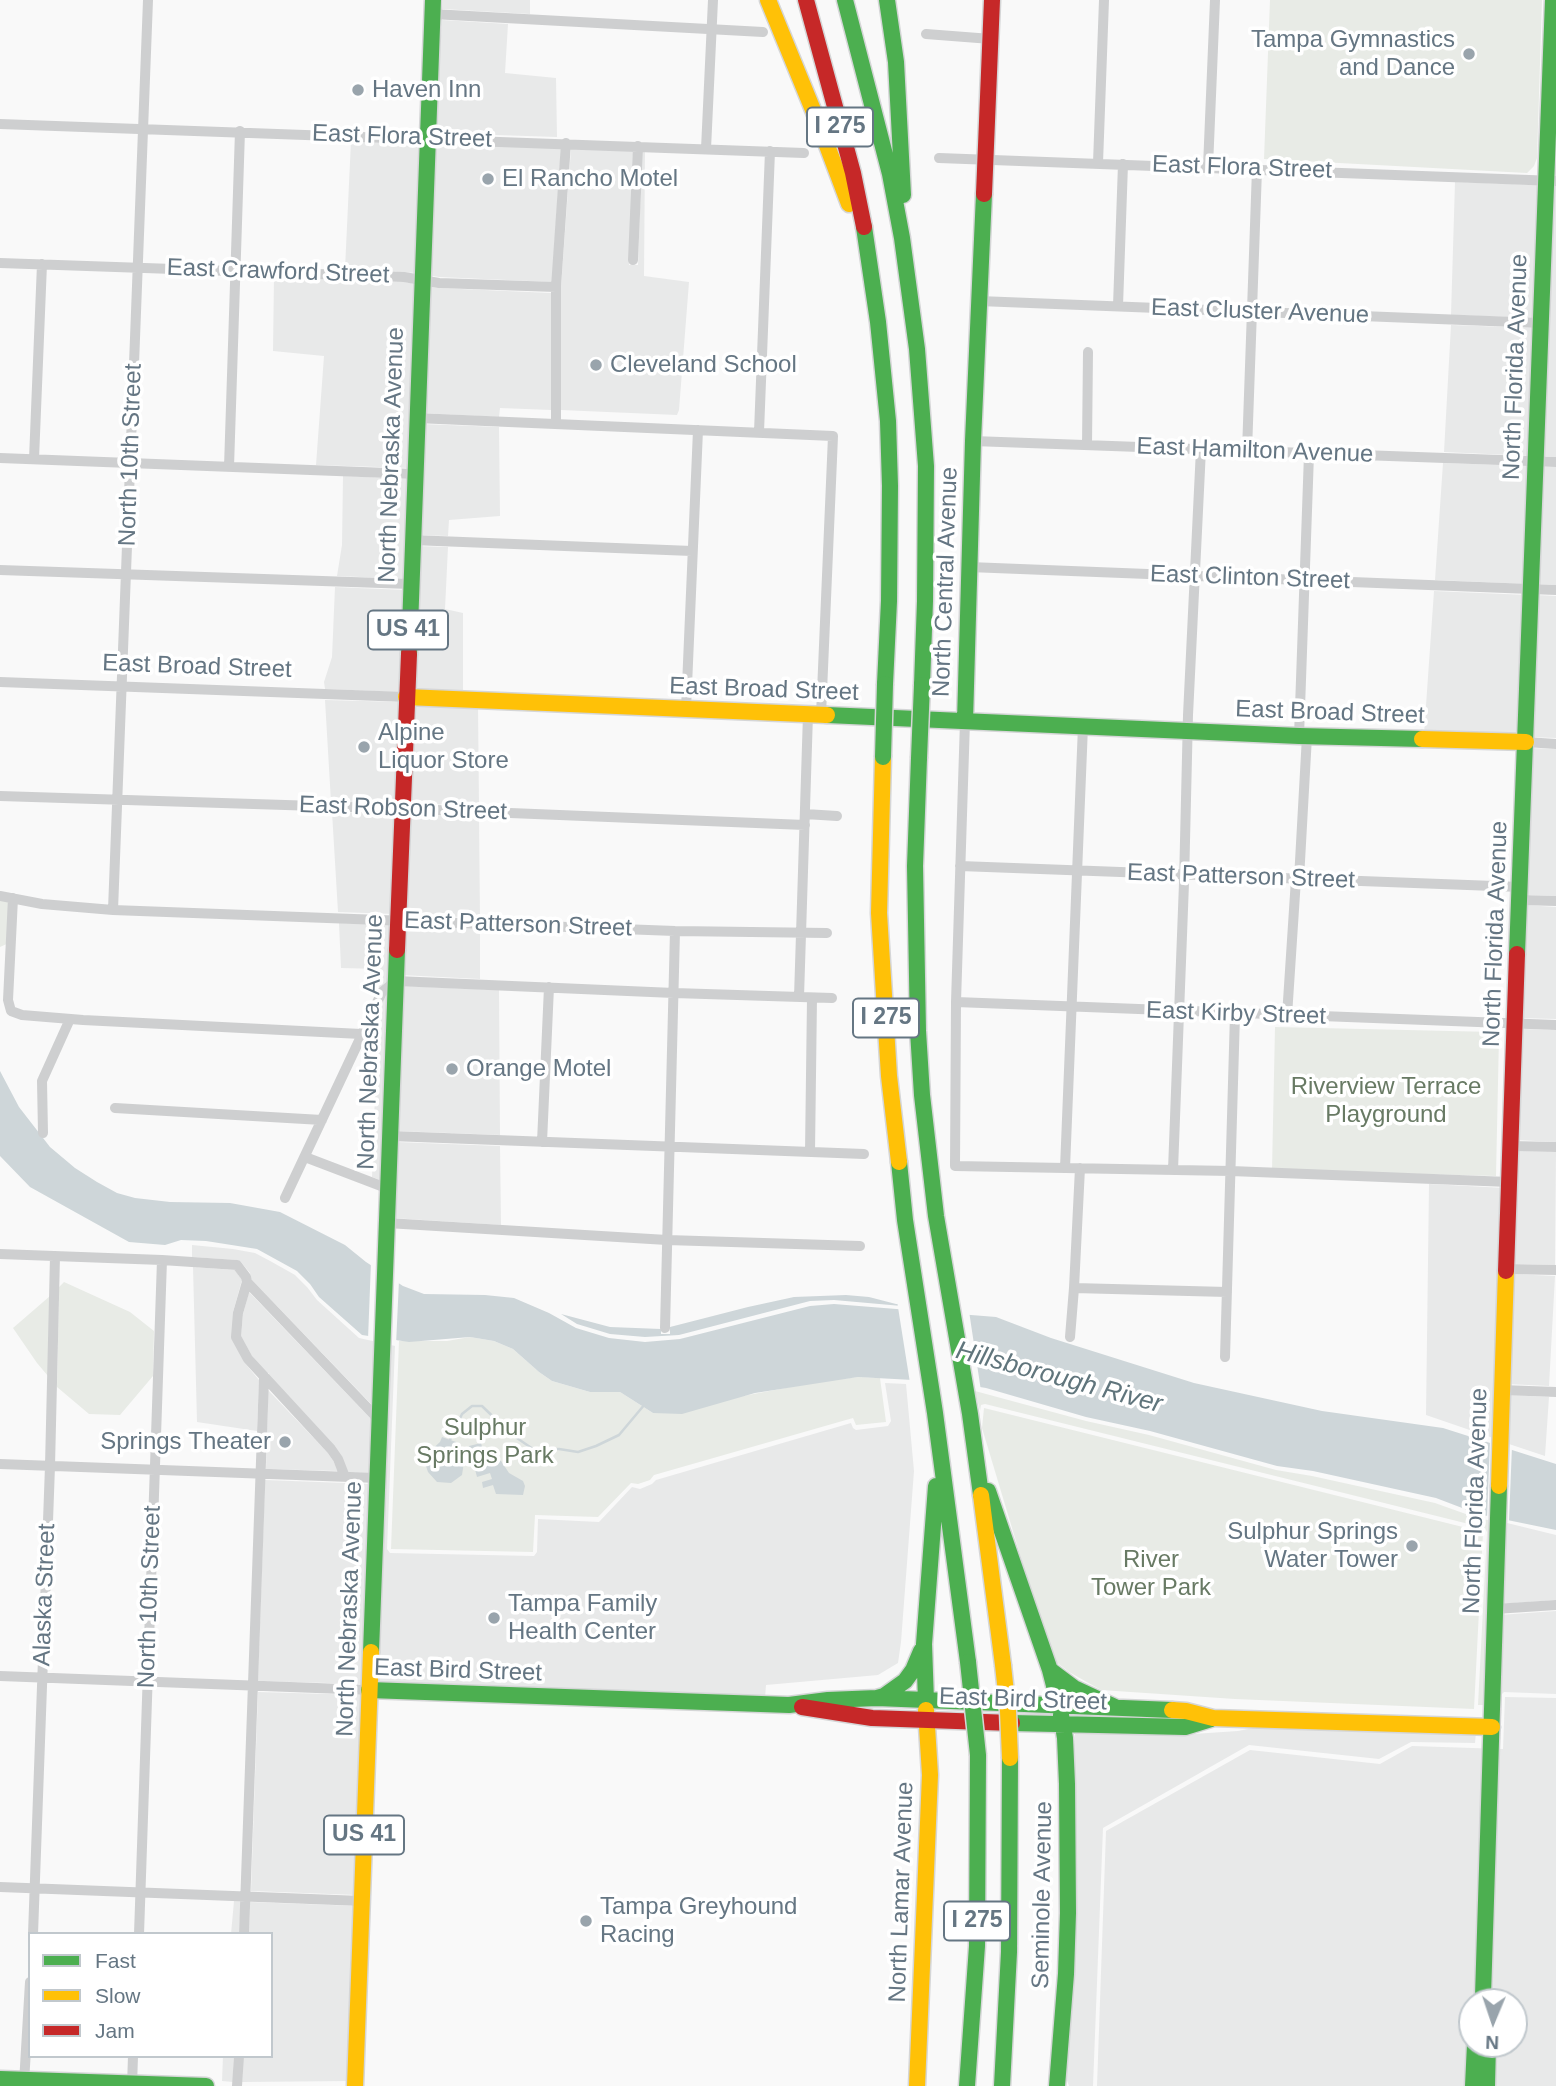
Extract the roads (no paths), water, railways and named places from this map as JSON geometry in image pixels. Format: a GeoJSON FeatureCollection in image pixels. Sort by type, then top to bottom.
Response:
{"type":"FeatureCollection","features":[{"type":"Feature","properties":{"kind":"main road"},"geometry":{"type":"LineString","coordinates":[[768,0],[869,255]]}},
{"type":"Feature","properties":{"kind":"main road","name":"I 275"},"geometry":{"type":"LineString","coordinates":[[806,0],[853,173],[869,255],[890,453],[890,601],[879,913],[899,1169],[939,1446],[978,1755],[977,1946],[967,2086]]}},
{"type":"Feature","properties":{"kind":"main road","name":"I 275"},"geometry":{"type":"LineString","coordinates":[[845,0],[887,161],[902,238],[918,349],[926,466],[925,601],[915,866],[918,1031],[922,1095],[936,1216],[970,1414],[1008,1712],[1009,1952],[1002,2086]]}},
{"type":"Feature","properties":{"kind":"main road"},"geometry":{"type":"LineString","coordinates":[[887,0],[897,74],[903,195],[902,238]]}},
{"type":"Feature","properties":{"kind":"main road","name":"North Central Avenue"},"geometry":{"type":"LineString","coordinates":[[965,721],[973,441],[992,0]]}},
{"type":"Feature","properties":{"kind":"main road","name":"North Florida Avenue"},"geometry":{"type":"LineString","coordinates":[[1483,1988],[1540,323],[1550,180],[1553,0]]}},
{"type":"Feature","properties":{"kind":"main road","name":"North Nebraska Avenue"},"geometry":{"type":"LineString","coordinates":[[355,2086],[433,7]]}},
{"type":"Feature","properties":{"kind":"main road","name":"East Broad Street"},"geometry":{"type":"LineString","coordinates":[[406,697],[1303,736],[1526,742]]}},
{"type":"Feature","properties":{"kind":"main road"},"geometry":{"type":"LineString","coordinates":[[877,1698],[897,1688],[910,1676],[924,1644],[939,1446]]}},
{"type":"Feature","properties":{"kind":"main road","name":"Seminole Avenue"},"geometry":{"type":"LineString","coordinates":[[975,1455],[1050,1670],[1063,1725],[1067,1796],[1068,1913],[1059,2082]]}},
{"type":"Feature","properties":{"kind":"main road","name":"North Lamar Avenue"},"geometry":{"type":"LineString","coordinates":[[915,2083],[930,1775],[924,1644]]}},
{"type":"Feature","properties":{"kind":"main road"},"geometry":{"type":"LineString","coordinates":[[1050,1670],[1074,1688],[1115,1707]]}},
{"type":"Feature","properties":{"kind":"main road","name":"East Bird Street"},"geometry":{"type":"LineString","coordinates":[[369,1690],[789,1704],[877,1698],[1186,1711],[1213,1718],[1492,1727]]}},
{"type":"Feature","properties":{"kind":"main road","name":"East Bird Street"},"geometry":{"type":"LineString","coordinates":[[789,1704],[872,1718],[1063,1725],[1185,1727],[1213,1718]]}},
{"type":"Feature","properties":{"kind":"main road"},"geometry":{"type":"LineString","coordinates":[[1473,2086],[1474,2058]]}},
{"type":"Feature","properties":{"kind":"main road"},"geometry":{"type":"LineString","coordinates":[[1487,2086],[1488,2058]]}},
{"type":"Feature","properties":{"kind":"main road"},"geometry":{"type":"LineString","coordinates":[[0,2079],[24,2083],[206,2086]]}},
{"type":"Feature","properties":{"kind":"street","name":"North 10th Street"},"geometry":{"type":"LineString","coordinates":[[113,910],[148,0]]}},
{"type":"Feature","properties":{"kind":"street"},"geometry":{"type":"LineString","coordinates":[[706,149],[713,0]]}},
{"type":"Feature","properties":{"kind":"street"},"geometry":{"type":"LineString","coordinates":[[1098,163],[1104,0]]}},
{"type":"Feature","properties":{"kind":"street"},"geometry":{"type":"LineString","coordinates":[[1208,167],[1215,0]]}},
{"type":"Feature","properties":{"kind":"street"},"geometry":{"type":"LineString","coordinates":[[433,7],[763,32]]}},
{"type":"Feature","properties":{"kind":"street"},"geometry":{"type":"LineString","coordinates":[[926,34],[991,39]]}},
{"type":"Feature","properties":{"kind":"street","name":"East Flora Street"},"geometry":{"type":"LineString","coordinates":[[0,124],[804,153]]}},
{"type":"Feature","properties":{"kind":"street"},"geometry":{"type":"LineString","coordinates":[[229,467],[240,131]]}},
{"type":"Feature","properties":{"kind":"street"},"geometry":{"type":"LineString","coordinates":[[556,424],[556,287],[566,143]]}},
{"type":"Feature","properties":{"kind":"street"},"geometry":{"type":"LineString","coordinates":[[633,260],[638,146]]}},
{"type":"Feature","properties":{"kind":"street"},"geometry":{"type":"LineString","coordinates":[[760,432],[770,151]]}},
{"type":"Feature","properties":{"kind":"street","name":"East Flora Street"},"geometry":{"type":"LineString","coordinates":[[939,158],[1550,180]]}},
{"type":"Feature","properties":{"kind":"street"},"geometry":{"type":"LineString","coordinates":[[1118,306],[1124,164]]}},
{"type":"Feature","properties":{"kind":"street"},"geometry":{"type":"LineString","coordinates":[[1247,451],[1257,169]]}},
{"type":"Feature","properties":{"kind":"street","name":"East Crawford Street"},"geometry":{"type":"LineString","coordinates":[[0,263],[404,277],[439,283],[556,287]]}},
{"type":"Feature","properties":{"kind":"street"},"geometry":{"type":"LineString","coordinates":[[34,459],[42,264]]}},
{"type":"Feature","properties":{"kind":"street","name":"East Cluster Avenue"},"geometry":{"type":"LineString","coordinates":[[979,301],[1540,323]]}},
{"type":"Feature","properties":{"kind":"street"},"geometry":{"type":"LineString","coordinates":[[1087,445],[1088,352]]}},
{"type":"Feature","properties":{"kind":"street"},"geometry":{"type":"LineString","coordinates":[[416,418],[833,436],[805,820],[799,997]]}},
{"type":"Feature","properties":{"kind":"street"},"geometry":{"type":"LineString","coordinates":[[686,709],[698,430]]}},
{"type":"Feature","properties":{"kind":"street","name":"East Hamilton Avenue"},"geometry":{"type":"LineString","coordinates":[[973,441],[1556,462]]}},
{"type":"Feature","properties":{"kind":"street"},"geometry":{"type":"LineString","coordinates":[[1173,1170],[1187,730],[1201,449]]}},
{"type":"Feature","properties":{"kind":"street"},"geometry":{"type":"LineString","coordinates":[[1287,1016],[1298,879],[1309,454]]}},
{"type":"Feature","properties":{"kind":"street"},"geometry":{"type":"LineString","coordinates":[[0,458],[414,474]]}},
{"type":"Feature","properties":{"kind":"street"},"geometry":{"type":"LineString","coordinates":[[412,540],[692,551]]}},
{"type":"Feature","properties":{"kind":"street","name":"East Clinton Street"},"geometry":{"type":"LineString","coordinates":[[969,567],[1556,590]]}},
{"type":"Feature","properties":{"kind":"street"},"geometry":{"type":"LineString","coordinates":[[0,569],[410,584]]}},
{"type":"Feature","properties":{"kind":"street","name":"East Broad Street"},"geometry":{"type":"LineString","coordinates":[[0,682],[406,697]]}},
{"type":"Feature","properties":{"kind":"street","name":"North Central Avenue"},"geometry":{"type":"LineString","coordinates":[[965,721],[956,1002],[955,1166],[1065,1168]]}},
{"type":"Feature","properties":{"kind":"street"},"geometry":{"type":"LineString","coordinates":[[1083,726],[1065,1168],[1231,1171],[1509,1182]]}},
{"type":"Feature","properties":{"kind":"street"},"geometry":{"type":"LineString","coordinates":[[1526,742],[1556,744]]}},
{"type":"Feature","properties":{"kind":"street","name":"East Robson Street"},"geometry":{"type":"LineString","coordinates":[[0,796],[805,820],[837,816]]}},
{"type":"Feature","properties":{"kind":"street","name":"East Patterson Street"},"geometry":{"type":"LineString","coordinates":[[960,866],[1298,879],[1521,893],[1556,901]]}},
{"type":"Feature","properties":{"kind":"street","name":"East Patterson Street"},"geometry":{"type":"LineString","coordinates":[[0,896],[42,904],[113,910],[675,931],[827,933]]}},
{"type":"Feature","properties":{"kind":"street"},"geometry":{"type":"LineString","coordinates":[[13,898],[8,1000],[11,1012],[70,1019],[361,1034]]}},
{"type":"Feature","properties":{"kind":"street"},"geometry":{"type":"LineString","coordinates":[[665,1328],[675,931]]}},
{"type":"Feature","properties":{"kind":"street"},"geometry":{"type":"LineString","coordinates":[[285,1198],[382,992],[396,981],[832,998]]}},
{"type":"Feature","properties":{"kind":"street"},"geometry":{"type":"LineString","coordinates":[[542,1142],[549,987]]}},
{"type":"Feature","properties":{"kind":"street"},"geometry":{"type":"LineString","coordinates":[[810,1152],[812,998]]}},
{"type":"Feature","properties":{"kind":"street","name":"East Kirby Street"},"geometry":{"type":"LineString","coordinates":[[956,1002],[1556,1025]]}},
{"type":"Feature","properties":{"kind":"street"},"geometry":{"type":"LineString","coordinates":[[1225,1357],[1235,1014]]}},
{"type":"Feature","properties":{"kind":"street"},"geometry":{"type":"LineString","coordinates":[[43,1133],[42,1081],[70,1019]]}},
{"type":"Feature","properties":{"kind":"street"},"geometry":{"type":"LineString","coordinates":[[115,1108],[321,1120]]}},
{"type":"Feature","properties":{"kind":"street"},"geometry":{"type":"LineString","coordinates":[[391,1136],[864,1154]]}},
{"type":"Feature","properties":{"kind":"street"},"geometry":{"type":"LineString","coordinates":[[1511,1146],[1556,1147]]}},
{"type":"Feature","properties":{"kind":"street"},"geometry":{"type":"LineString","coordinates":[[304,1157],[389,1189]]}},
{"type":"Feature","properties":{"kind":"street"},"geometry":{"type":"LineString","coordinates":[[1070,1337],[1080,1168]]}},
{"type":"Feature","properties":{"kind":"street"},"geometry":{"type":"LineString","coordinates":[[387,1223],[667,1240],[860,1246]]}},
{"type":"Feature","properties":{"kind":"street"},"geometry":{"type":"LineString","coordinates":[[0,1254],[237,1265],[247,1282],[379,1420]]}},
{"type":"Feature","properties":{"kind":"street","name":"Alaska Street"},"geometry":{"type":"LineString","coordinates":[[33,1932],[55,1256]]}},
{"type":"Feature","properties":{"kind":"street","name":"North 10th Street"},"geometry":{"type":"LineString","coordinates":[[139,1932],[162,1260]]}},
{"type":"Feature","properties":{"kind":"street"},"geometry":{"type":"LineString","coordinates":[[1506,1269],[1556,1270]]}},
{"type":"Feature","properties":{"kind":"street"},"geometry":{"type":"LineString","coordinates":[[247,1282],[238,1313],[236,1337],[248,1359],[264,1378],[331,1449],[345,1477]]}},
{"type":"Feature","properties":{"kind":"street"},"geometry":{"type":"LineString","coordinates":[[1074,1288],[1227,1292]]}},
{"type":"Feature","properties":{"kind":"street"},"geometry":{"type":"LineString","coordinates":[[244,1932],[264,1378]]}},
{"type":"Feature","properties":{"kind":"street"},"geometry":{"type":"LineString","coordinates":[[1502,1390],[1556,1392]]}},
{"type":"Feature","properties":{"kind":"street"},"geometry":{"type":"LineString","coordinates":[[0,1464],[377,1478]]}},
{"type":"Feature","properties":{"kind":"street"},"geometry":{"type":"LineString","coordinates":[[1495,1609],[1556,1605]]}},
{"type":"Feature","properties":{"kind":"street","name":"East Bird Street"},"geometry":{"type":"LineString","coordinates":[[0,1676],[369,1690]]}},
{"type":"Feature","properties":{"kind":"street"},"geometry":{"type":"LineString","coordinates":[[0,1887],[362,1901]]}},
{"type":"Feature","properties":{"kind":"street"},"geometry":{"type":"LineString","coordinates":[[24,2083],[28,2016]]}},
{"type":"Feature","properties":{"kind":"street"},"geometry":{"type":"LineString","coordinates":[[132,2085],[133,2058]]}},
{"type":"Feature","properties":{"kind":"street"},"geometry":{"type":"LineString","coordinates":[[237,2086],[239,2058]]}},
{"type":"Feature","properties":{"kind":"water","name":"Hillsborough River"},"geometry":{"type":"Polygon","coordinates":[[[0,1071],[19,1107],[50,1147],[75,1168],[117,1193],[170,1202],[230,1203],[280,1212],[345,1245],[403,1286],[424,1294],[514,1298],[576,1328],[609,1338],[645,1342],[680,1339],[810,1306],[834,1304],[996,1317],[1051,1338],[1194,1383],[1322,1411],[1443,1428],[1556,1464],[1556,1530],[1478,1514],[1436,1498],[1313,1471],[1277,1466],[1150,1431],[1086,1417],[986,1388],[949,1382],[858,1377],[755,1393],[682,1414],[653,1413],[620,1392],[590,1392],[552,1381],[513,1349],[494,1341],[470,1337],[409,1342],[362,1335],[319,1297],[297,1271],[257,1249],[206,1241],[181,1240],[165,1245],[129,1242],[30,1187],[0,1156],[0,1071]]]}},
{"type":"Feature","properties":{"kind":"water"},"geometry":{"type":"Polygon","coordinates":[[[794,1297],[869,1297],[896,1304],[913,1303],[913,1307],[834,1300],[810,1301],[679,1335],[645,1337],[610,1334],[577,1324],[561,1314],[610,1327],[661,1329],[661,1334],[670,1334],[670,1327],[748,1307],[794,1297]]]}},
{"type":"Feature","properties":{"kind":"water"},"geometry":{"type":"Polygon","coordinates":[[[442,1437],[456,1442],[454,1447],[464,1462],[462,1475],[451,1483],[437,1482],[426,1466],[427,1454],[442,1437]]]}},
{"type":"Feature","properties":{"kind":"water"},"geometry":{"type":"Polygon","coordinates":[[[481,1443],[486,1461],[501,1461],[509,1473],[523,1481],[523,1495],[496,1494],[493,1485],[483,1488],[482,1482],[492,1479],[490,1473],[477,1477],[469,1446],[481,1443]]]}},
{"type":"Feature","properties":{"kind":"waterway"},"geometry":{"type":"LineString","coordinates":[[450,1440],[462,1414],[472,1406],[482,1406],[511,1434],[533,1449],[578,1452],[619,1435],[645,1404]]}},
{"type":"Feature","properties":{"kind":"place","name":"Tampa Gymnastics and Dance"},"geometry":{"type":"Point","coordinates":[1469,54]}},
{"type":"Feature","properties":{"kind":"place","name":"Haven Inn"},"geometry":{"type":"Point","coordinates":[358,90]}},
{"type":"Feature","properties":{"kind":"place","name":"El Rancho Motel"},"geometry":{"type":"Point","coordinates":[488,179]}},
{"type":"Feature","properties":{"kind":"place","name":"Cleveland School"},"geometry":{"type":"Point","coordinates":[596,365]}},
{"type":"Feature","properties":{"kind":"place","name":"Alpine Liquor Store"},"geometry":{"type":"Point","coordinates":[364,747]}},
{"type":"Feature","properties":{"kind":"place","name":"Orange Motel"},"geometry":{"type":"Point","coordinates":[452,1069]}},
{"type":"Feature","properties":{"kind":"place","name":"Springs Theater"},"geometry":{"type":"Point","coordinates":[285,1442]}},
{"type":"Feature","properties":{"kind":"place","name":"Sulphur Springs Water Tower"},"geometry":{"type":"Point","coordinates":[1412,1546]}},
{"type":"Feature","properties":{"kind":"place","name":"Tampa Family Health Center"},"geometry":{"type":"Point","coordinates":[494,1618]}},
{"type":"Feature","properties":{"kind":"place","name":"Tampa Greyhound Racing"},"geometry":{"type":"Point","coordinates":[586,1921]}},
{"type":"Feature","properties":{"kind":"park label","name":"Riverview Terrace Playground"},"geometry":{"type":"Point","coordinates":[1386,1101]}},
{"type":"Feature","properties":{"kind":"park label","name":"Sulphur Springs Park"},"geometry":{"type":"Point","coordinates":[485,1442]}},
{"type":"Feature","properties":{"kind":"park label","name":"River Tower Park"},"geometry":{"type":"Point","coordinates":[1151,1574]}}]}
